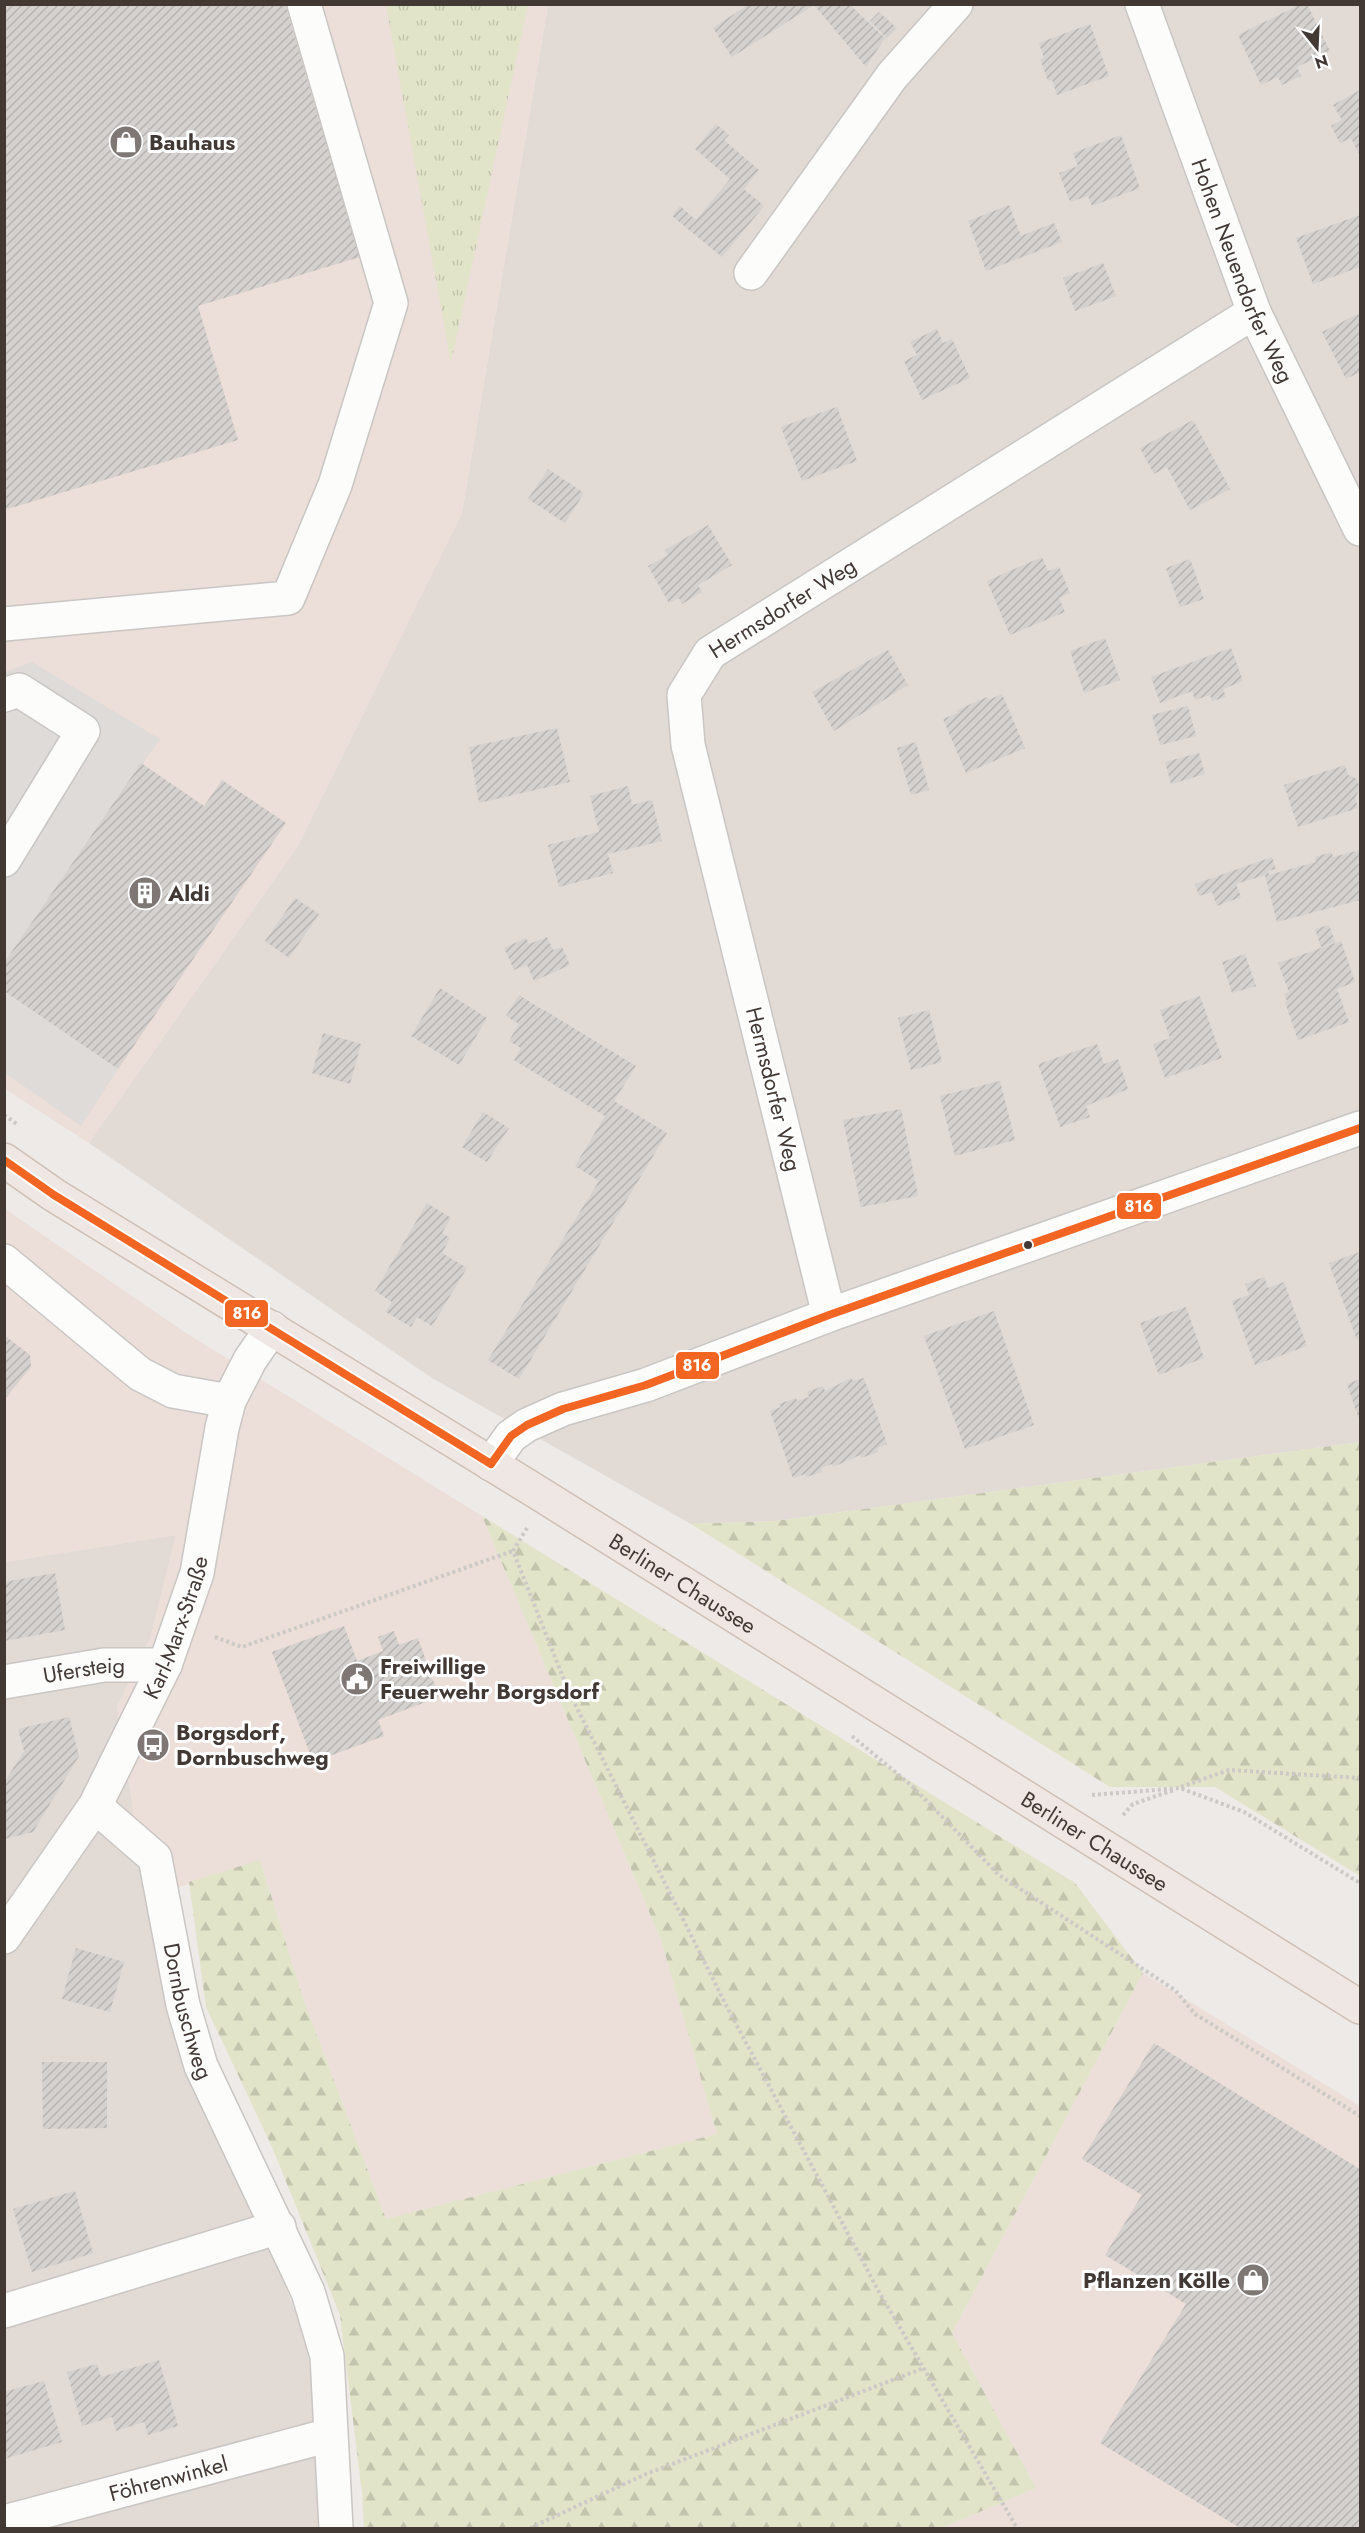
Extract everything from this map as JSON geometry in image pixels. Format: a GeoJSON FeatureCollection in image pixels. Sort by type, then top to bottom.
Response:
{"type":"FeatureCollection","features":[{"type":"Feature","properties":{"kind":"main road","name":"Berliner Chaussee"},"geometry":{"type":"LineString","coordinates":[[4,1160],[54,1195],[491,1464],[1360,2007]]}},
{"type":"Feature","properties":{"kind":"street"},"geometry":{"type":"LineString","coordinates":[[4,624],[288,597],[335,485],[391,303],[304,4]]}},
{"type":"Feature","properties":{"kind":"street"},"geometry":{"type":"LineString","coordinates":[[751,273],[892,76],[956,4]]}},
{"type":"Feature","properties":{"kind":"street","name":"Hohen Neuendorfer Weg"},"geometry":{"type":"LineString","coordinates":[[1142,4],[1254,312],[1360,529]]}},
{"type":"Feature","properties":{"kind":"street","name":"Hermsdorfer Weg"},"geometry":{"type":"LineString","coordinates":[[829,1315],[688,745],[684,695],[710,653],[1254,312]]}},
{"type":"Feature","properties":{"kind":"street"},"geometry":{"type":"LineString","coordinates":[[4,695],[19,690],[83,731],[4,860]]}},
{"type":"Feature","properties":{"kind":"street"},"geometry":{"type":"LineString","coordinates":[[491,1464],[511,1436],[527,1425],[563,1409],[646,1385],[829,1315],[1360,1128]]}},
{"type":"Feature","properties":{"kind":"street"},"geometry":{"type":"LineString","coordinates":[[4,1261],[140,1374],[173,1390],[229,1401]]}},
{"type":"Feature","properties":{"kind":"street","name":"Karl-Marx-Straße"},"geometry":{"type":"LineString","coordinates":[[4,1937],[96,1806],[165,1665],[197,1572],[222,1428],[229,1401],[250,1360],[272,1328]]}},
{"type":"Feature","properties":{"kind":"street","name":"Ufersteig"},"geometry":{"type":"LineString","coordinates":[[4,1682],[104,1665],[165,1665]]}},
{"type":"Feature","properties":{"kind":"street","name":"Dornbuschweg"},"geometry":{"type":"LineString","coordinates":[[96,1806],[155,1858],[183,2005],[201,2066],[308,2292],[327,2356],[336,2529]]}},
{"type":"Feature","properties":{"kind":"street"},"geometry":{"type":"LineString","coordinates":[[4,2311],[279,2227]]}},
{"type":"Feature","properties":{"kind":"street","name":"Föhrenwinkel"},"geometry":{"type":"LineString","coordinates":[[4,2522],[330,2435]]}},
{"type":"Feature","properties":{"kind":"path"},"geometry":{"type":"LineString","coordinates":[[517,1521],[538,1534]]}},
{"type":"Feature","properties":{"kind":"path"},"geometry":{"type":"LineString","coordinates":[[179,1623],[242,1647],[513,1551],[528,1527]]}},
{"type":"Feature","properties":{"kind":"path"},"geometry":{"type":"LineString","coordinates":[[513,1551],[568,1690],[716,1986],[878,2290],[1017,2529]]}},
{"type":"Feature","properties":{"kind":"path"},"geometry":{"type":"LineString","coordinates":[[844,1729],[912,1786],[999,1875],[1175,1990],[1195,2014],[1360,2116]]}},
{"type":"Feature","properties":{"kind":"path"},"geometry":{"type":"LineString","coordinates":[[1096,1841],[1133,1804],[1229,1770],[1360,1778]]}},
{"type":"Feature","properties":{"kind":"path"},"geometry":{"type":"LineString","coordinates":[[1090,1795],[1180,1788],[1244,1812],[1360,1883]]}},
{"type":"Feature","properties":{"kind":"path"},"geometry":{"type":"LineString","coordinates":[[530,2529],[646,2474],[924,2368]]}},
{"type":"Feature","properties":{"kind":"shaded area"},"geometry":{"type":"Polygon","coordinates":[[[4,5],[548,5],[462,513],[298,846],[89,1143],[5,1089],[4,5]]]}},
{"type":"Feature","properties":{"kind":"shaded area"},"geometry":{"type":"Polygon","coordinates":[[[548,5],[1360,5],[1360,1442],[775,1521],[691,1524],[432,1378],[89,1143],[298,846],[462,513],[548,5]]]}},
{"type":"Feature","properties":{"kind":"shaded area"},"geometry":{"type":"Polygon","coordinates":[[[32,662],[160,739],[5,963],[5,672],[32,662]]]}},
{"type":"Feature","properties":{"kind":"shaded area"},"geometry":{"type":"Polygon","coordinates":[[[4,991],[118,1069],[81,1126],[5,1073],[4,991]]]}},
{"type":"Feature","properties":{"kind":"shaded area"},"geometry":{"type":"Polygon","coordinates":[[[5,1209],[186,1333],[482,1516],[661,1940],[717,2134],[386,2219],[303,1998],[260,1860],[147,1898],[117,1707],[151,1636],[176,1535],[5,1562],[5,1209]]]}},
{"type":"Feature","properties":{"kind":"shaded area"},"geometry":{"type":"Polygon","coordinates":[[[176,1535],[151,1636],[117,1707],[147,1898],[182,2064],[261,2221],[307,2343],[325,2528],[5,2528],[5,1562],[176,1535]]]}},
{"type":"Feature","properties":{"kind":"shaded area"},"geometry":{"type":"Polygon","coordinates":[[[1143,1973],[1360,2106],[1360,2528],[942,2528],[1036,2488],[952,2333],[1143,1973]]]}},
{"type":"Feature","properties":{"kind":"green space"},"geometry":{"type":"Polygon","coordinates":[[[386,5],[528,5],[451,363],[386,5]]]}},
{"type":"Feature","properties":{"kind":"green space"},"geometry":{"type":"Polygon","coordinates":[[[1360,1442],[1360,1876],[1215,1787],[1110,1787],[691,1524],[775,1521],[1360,1442]]]}},
{"type":"Feature","properties":{"kind":"green space"},"geometry":{"type":"Polygon","coordinates":[[[482,1516],[1075,1883],[1143,1973],[952,2333],[1036,2488],[942,2528],[364,2528],[362,2493],[340,2315],[272,2147],[206,2007],[189,1882],[260,1860],[303,1998],[386,2219],[717,2134],[661,1940],[482,1516]]]}},
{"type":"Feature","properties":{"kind":"building","name":"Bauhaus"},"geometry":{"type":"Polygon","coordinates":[[[4,4],[285,4],[360,257],[198,306],[238,440],[4,510],[4,4]]]}},
{"type":"Feature","properties":{"kind":"building"},"geometry":{"type":"Polygon","coordinates":[[[749,4],[849,4],[885,38],[866,67],[814,5],[732,57],[713,28],[749,4]]]}},
{"type":"Feature","properties":{"kind":"building"},"geometry":{"type":"Polygon","coordinates":[[[1301,4],[1307,4],[1330,51],[1297,67],[1301,76],[1282,85],[1278,77],[1261,85],[1238,35],[1301,4]]]}},
{"type":"Feature","properties":{"kind":"building"},"geometry":{"type":"Polygon","coordinates":[[[879,12],[897,28],[887,38],[870,21],[879,12]]]}},
{"type":"Feature","properties":{"kind":"building"},"geometry":{"type":"Polygon","coordinates":[[[1090,24],[1109,76],[1057,95],[1052,80],[1048,81],[1040,59],[1044,58],[1039,43],[1090,24]]]}},
{"type":"Feature","properties":{"kind":"building"},"geometry":{"type":"Polygon","coordinates":[[[1360,90],[1360,156],[1351,138],[1340,143],[1331,126],[1342,120],[1333,105],[1360,90]]]}},
{"type":"Feature","properties":{"kind":"building"},"geometry":{"type":"Polygon","coordinates":[[[716,124],[729,135],[724,140],[759,170],[744,189],[764,206],[722,257],[672,216],[680,206],[696,220],[730,179],[695,149],[716,124]]]}},
{"type":"Feature","properties":{"kind":"building"},"geometry":{"type":"Polygon","coordinates":[[[1121,135],[1140,188],[1092,206],[1088,196],[1070,202],[1059,173],[1078,166],[1073,153],[1121,135]]]}},
{"type":"Feature","properties":{"kind":"building"},"geometry":{"type":"Polygon","coordinates":[[[1009,205],[1021,236],[1054,223],[1062,242],[986,271],[968,221],[1009,205]]]}},
{"type":"Feature","properties":{"kind":"building"},"geometry":{"type":"Polygon","coordinates":[[[1360,215],[1360,267],[1313,284],[1296,238],[1360,215]]]}},
{"type":"Feature","properties":{"kind":"building"},"geometry":{"type":"Polygon","coordinates":[[[1103,263],[1116,296],[1075,311],[1063,278],[1103,263]]]}},
{"type":"Feature","properties":{"kind":"building"},"geometry":{"type":"Polygon","coordinates":[[[1360,313],[1360,372],[1346,379],[1322,332],[1360,313]]]}},
{"type":"Feature","properties":{"kind":"building"},"geometry":{"type":"Polygon","coordinates":[[[937,329],[943,343],[952,339],[970,378],[922,400],[904,361],[917,355],[910,342],[937,329]]]}},
{"type":"Feature","properties":{"kind":"building"},"geometry":{"type":"Polygon","coordinates":[[[837,407],[857,461],[802,481],[781,427],[837,407]]]}},
{"type":"Feature","properties":{"kind":"building"},"geometry":{"type":"Polygon","coordinates":[[[1193,420],[1230,489],[1190,510],[1167,467],[1154,474],[1140,448],[1193,420]]]}},
{"type":"Feature","properties":{"kind":"building"},"geometry":{"type":"Polygon","coordinates":[[[548,469],[584,493],[565,523],[528,499],[548,469]]]}},
{"type":"Feature","properties":{"kind":"building"},"geometry":{"type":"Polygon","coordinates":[[[708,525],[732,565],[698,585],[702,592],[682,604],[679,598],[669,603],[648,566],[668,555],[665,550],[708,525]]]}},
{"type":"Feature","properties":{"kind":"building"},"geometry":{"type":"Polygon","coordinates":[[[1042,557],[1048,571],[1059,567],[1070,593],[1059,598],[1065,612],[1010,635],[987,581],[1042,557]]]}},
{"type":"Feature","properties":{"kind":"building"},"geometry":{"type":"Polygon","coordinates":[[[1190,559],[1204,599],[1180,607],[1166,568],[1190,559]]]}},
{"type":"Feature","properties":{"kind":"building"},"geometry":{"type":"Polygon","coordinates":[[[1105,638],[1120,680],[1084,693],[1070,651],[1105,638]]]}},
{"type":"Feature","properties":{"kind":"building"},"geometry":{"type":"Polygon","coordinates":[[[1231,648],[1243,681],[1223,689],[1226,697],[1212,701],[1210,695],[1195,700],[1192,691],[1160,703],[1151,677],[1231,648]]]}},
{"type":"Feature","properties":{"kind":"building"},"geometry":{"type":"Polygon","coordinates":[[[888,650],[908,685],[834,731],[812,692],[888,650]]]}},
{"type":"Feature","properties":{"kind":"building"},"geometry":{"type":"Polygon","coordinates":[[[1002,694],[1025,748],[966,773],[943,719],[987,697],[988,700],[1002,694]]]}},
{"type":"Feature","properties":{"kind":"building"},"geometry":{"type":"Polygon","coordinates":[[[1188,706],[1196,736],[1160,745],[1152,715],[1188,706]]]}},
{"type":"Feature","properties":{"kind":"building"},"geometry":{"type":"Polygon","coordinates":[[[557,728],[570,782],[479,803],[469,747],[557,728]]]}},
{"type":"Feature","properties":{"kind":"building"},"geometry":{"type":"Polygon","coordinates":[[[916,742],[929,790],[911,795],[897,748],[916,742]]]}},
{"type":"Feature","properties":{"kind":"building"},"geometry":{"type":"Polygon","coordinates":[[[1199,753],[1205,774],[1171,784],[1165,762],[1199,753]]]}},
{"type":"Feature","properties":{"kind":"building","name":"Aldi"},"geometry":{"type":"Polygon","coordinates":[[[141,763],[204,806],[222,780],[286,823],[118,1069],[4,991],[4,963],[141,763]]]}},
{"type":"Feature","properties":{"kind":"building"},"geometry":{"type":"Polygon","coordinates":[[[1345,765],[1348,775],[1357,779],[1360,789],[1355,798],[1358,808],[1298,827],[1284,785],[1345,765]]]}},
{"type":"Feature","properties":{"kind":"building"},"geometry":{"type":"Polygon","coordinates":[[[628,786],[632,805],[652,800],[662,841],[608,854],[613,873],[559,887],[548,845],[599,832],[590,796],[628,786]]]}},
{"type":"Feature","properties":{"kind":"building"},"geometry":{"type":"Polygon","coordinates":[[[1360,850],[1360,900],[1277,922],[1265,875],[1236,884],[1241,897],[1217,906],[1212,892],[1199,896],[1195,884],[1272,857],[1276,869],[1268,871],[1269,875],[1316,862],[1315,857],[1331,852],[1333,857],[1360,850]]]}},
{"type":"Feature","properties":{"kind":"building"},"geometry":{"type":"Polygon","coordinates":[[[295,898],[319,914],[289,958],[265,941],[295,898]]]}},
{"type":"Feature","properties":{"kind":"building"},"geometry":{"type":"Polygon","coordinates":[[[1329,925],[1335,942],[1321,947],[1315,929],[1329,925]]]}},
{"type":"Feature","properties":{"kind":"building"},"geometry":{"type":"Polygon","coordinates":[[[547,937],[553,950],[562,947],[570,965],[534,981],[527,965],[514,970],[504,948],[526,938],[529,944],[547,937]]]}},
{"type":"Feature","properties":{"kind":"building"},"geometry":{"type":"Polygon","coordinates":[[[1341,941],[1355,982],[1337,989],[1349,1022],[1298,1040],[1285,1002],[1287,1001],[1284,994],[1289,992],[1278,963],[1341,941]]]}},
{"type":"Feature","properties":{"kind":"building"},"geometry":{"type":"Polygon","coordinates":[[[1245,954],[1256,986],[1232,993],[1222,962],[1245,954]]]}},
{"type":"Feature","properties":{"kind":"building"},"geometry":{"type":"Polygon","coordinates":[[[440,988],[487,1018],[459,1065],[411,1036],[440,988]]]}},
{"type":"Feature","properties":{"kind":"building"},"geometry":{"type":"Polygon","coordinates":[[[519,995],[543,1010],[535,1024],[544,1010],[636,1066],[614,1101],[667,1133],[519,1379],[488,1360],[599,1181],[575,1166],[605,1116],[514,1060],[521,1048],[509,1041],[519,1024],[506,1016],[519,995]]]}},
{"type":"Feature","properties":{"kind":"building"},"geometry":{"type":"Polygon","coordinates":[[[1200,996],[1222,1058],[1165,1078],[1153,1044],[1170,1038],[1160,1010],[1200,996]]]}},
{"type":"Feature","properties":{"kind":"building"},"geometry":{"type":"Polygon","coordinates":[[[929,1010],[942,1062],[911,1070],[898,1018],[929,1010]]]}},
{"type":"Feature","properties":{"kind":"building"},"geometry":{"type":"Polygon","coordinates":[[[323,1033],[361,1044],[350,1084],[312,1073],[323,1033]]]}},
{"type":"Feature","properties":{"kind":"building"},"geometry":{"type":"Polygon","coordinates":[[[1097,1044],[1104,1064],[1118,1059],[1128,1089],[1086,1106],[1090,1117],[1060,1127],[1038,1064],[1097,1044]]]}},
{"type":"Feature","properties":{"kind":"building"},"geometry":{"type":"Polygon","coordinates":[[[1000,1081],[1015,1140],[955,1156],[940,1096],[1000,1081]]]}},
{"type":"Feature","properties":{"kind":"building"},"geometry":{"type":"Polygon","coordinates":[[[901,1109],[918,1196],[861,1207],[843,1120],[901,1109]]]}},
{"type":"Feature","properties":{"kind":"building"},"geometry":{"type":"Polygon","coordinates":[[[483,1112],[509,1128],[487,1162],[462,1147],[483,1112]]]}},
{"type":"Feature","properties":{"kind":"building"},"geometry":{"type":"Polygon","coordinates":[[[427,1203],[451,1218],[442,1233],[450,1238],[442,1253],[467,1268],[432,1326],[417,1317],[411,1327],[386,1312],[392,1302],[375,1291],[427,1203]]]}},
{"type":"Feature","properties":{"kind":"building"},"geometry":{"type":"Polygon","coordinates":[[[1360,1252],[1360,1339],[1357,1340],[1329,1263],[1360,1252]]]}},
{"type":"Feature","properties":{"kind":"building"},"geometry":{"type":"Polygon","coordinates":[[[1264,1277],[1268,1288],[1284,1282],[1307,1346],[1255,1365],[1232,1301],[1249,1295],[1245,1284],[1264,1277]]]}},
{"type":"Feature","properties":{"kind":"building"},"geometry":{"type":"Polygon","coordinates":[[[1186,1307],[1204,1358],[1159,1375],[1140,1323],[1186,1307]]]}},
{"type":"Feature","properties":{"kind":"building"},"geometry":{"type":"Polygon","coordinates":[[[994,1311],[1034,1425],[965,1449],[924,1336],[994,1311]]]}},
{"type":"Feature","properties":{"kind":"building"},"geometry":{"type":"Polygon","coordinates":[[[4,1335],[30,1355],[31,1367],[4,1400],[4,1335]]]}},
{"type":"Feature","properties":{"kind":"building"},"geometry":{"type":"Polygon","coordinates":[[[851,1378],[853,1381],[864,1378],[887,1444],[877,1448],[878,1452],[861,1458],[860,1455],[833,1467],[832,1464],[821,1468],[822,1472],[806,1477],[805,1474],[793,1478],[770,1411],[781,1407],[779,1404],[796,1398],[797,1401],[809,1397],[807,1392],[823,1386],[825,1391],[851,1378]]]}},
{"type":"Feature","properties":{"kind":"building"},"geometry":{"type":"Polygon","coordinates":[[[1360,1379],[1360,1422],[1347,1384],[1360,1379]]]}},
{"type":"Feature","properties":{"kind":"building"},"geometry":{"type":"Polygon","coordinates":[[[55,1573],[65,1630],[4,1641],[4,1582],[55,1573]]]}},
{"type":"Feature","properties":{"kind":"building","name":"Freiwillige Feuerwehr Borgsdorf"},"geometry":{"type":"Polygon","coordinates":[[[344,1626],[357,1661],[383,1651],[378,1637],[394,1631],[399,1645],[418,1638],[439,1697],[378,1720],[384,1736],[313,1762],[272,1652],[344,1626]]]}},
{"type":"Feature","properties":{"kind":"building"},"geometry":{"type":"Polygon","coordinates":[[[69,1717],[79,1756],[33,1832],[4,1839],[4,1783],[24,1751],[18,1729],[69,1717]]]}},
{"type":"Feature","properties":{"kind":"building"},"geometry":{"type":"Polygon","coordinates":[[[76,1948],[124,1962],[110,2012],[62,1999],[76,1948]]]}},
{"type":"Feature","properties":{"kind":"building","name":"Pflanzen Kölle"},"geometry":{"type":"Polygon","coordinates":[[[1154,2043],[1360,2169],[1360,2528],[1240,2528],[1100,2443],[1186,2304],[1105,2255],[1142,2195],[1082,2159],[1154,2043]]]}},
{"type":"Feature","properties":{"kind":"building"},"geometry":{"type":"Polygon","coordinates":[[[42,2062],[107,2062],[107,2128],[43,2129],[42,2062]]]}},
{"type":"Feature","properties":{"kind":"building"},"geometry":{"type":"Polygon","coordinates":[[[75,2191],[93,2253],[32,2272],[13,2209],[75,2191]]]}},
{"type":"Feature","properties":{"kind":"building"},"geometry":{"type":"Polygon","coordinates":[[[159,2360],[178,2426],[148,2435],[144,2422],[116,2431],[112,2417],[82,2426],[67,2372],[97,2364],[101,2377],[159,2360]]]}},
{"type":"Feature","properties":{"kind":"building"},"geometry":{"type":"Polygon","coordinates":[[[44,2381],[62,2442],[4,2459],[4,2392],[44,2381]]]}},
{"type":"Feature","properties":{"kind":"transit line","name":"816"},"geometry":{"type":"LineString","coordinates":[[491,1464],[511,1436],[527,1425],[563,1409],[646,1385],[829,1315],[1360,1128]]}},
{"type":"Feature","properties":{"kind":"transit line","name":"816"},"geometry":{"type":"LineString","coordinates":[[4,1160],[54,1195],[491,1464]]}},
{"type":"Feature","properties":{"kind":"place","name":"Bauhaus"},"geometry":{"type":"Point","coordinates":[126,142]}},
{"type":"Feature","properties":{"kind":"place","name":"Aldi"},"geometry":{"type":"Point","coordinates":[145,893]}},
{"type":"Feature","properties":{"kind":"place","name":"Freiwillige Feuerwehr Borgsdorf"},"geometry":{"type":"Point","coordinates":[357,1679]}},
{"type":"Feature","properties":{"kind":"place","name":"Borgsdorf, Dornbuschweg"},"geometry":{"type":"Point","coordinates":[153,1745]}},
{"type":"Feature","properties":{"kind":"place","name":"Pflanzen Kölle"},"geometry":{"type":"Point","coordinates":[1253,2280]}}]}
